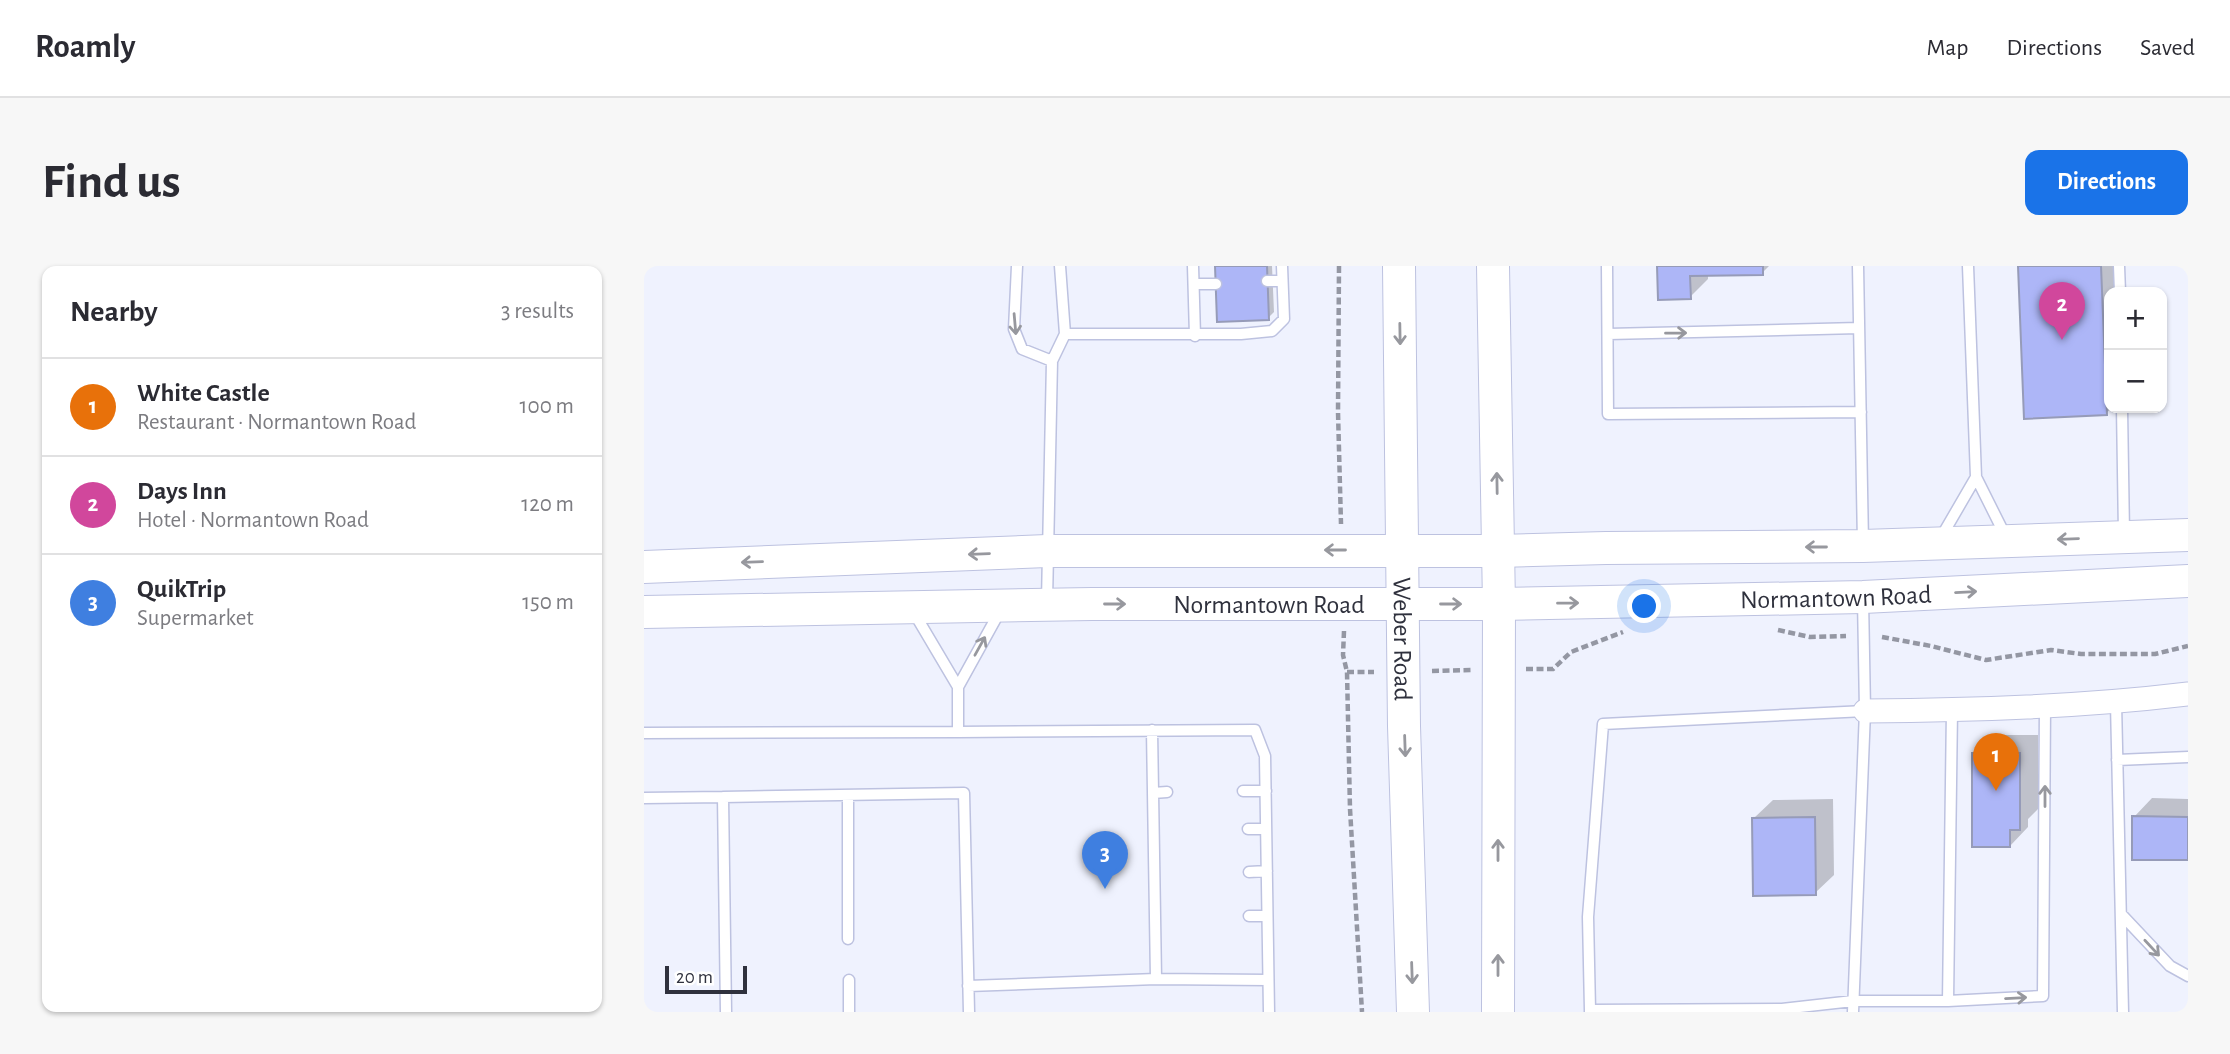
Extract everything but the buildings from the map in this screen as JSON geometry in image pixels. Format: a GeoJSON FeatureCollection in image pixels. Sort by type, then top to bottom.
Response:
{"type":"FeatureCollection","features":[{"type":"Feature","properties":{"kind":"street","name":"Weber Road"},"geometry":{"type":"LineString","coordinates":[[1399,266],[1404,672],[1413,1012]]}},
{"type":"Feature","properties":{"kind":"street"},"geometry":{"type":"LineString","coordinates":[[1493,266],[1499,604],[1498,1012]]}},
{"type":"Feature","properties":{"kind":"street","name":"Normantown Road"},"geometry":{"type":"LineString","coordinates":[[644,566],[1048,551],[1498,551],[1863,546],[2188,535]]}},
{"type":"Feature","properties":{"kind":"street","name":"Normantown Road"},"geometry":{"type":"LineString","coordinates":[[644,612],[1047,605],[1499,604],[1863,597],[2188,581]]}},
{"type":"Feature","properties":{"kind":"street"},"geometry":{"type":"LineString","coordinates":[[1865,711],[2116,703],[2188,694]]}},
{"type":"Feature","properties":{"kind":"lane"},"geometry":{"type":"LineString","coordinates":[[1017,266],[1014,329],[1022,349],[1052,361]]}},
{"type":"Feature","properties":{"kind":"lane"},"geometry":{"type":"LineString","coordinates":[[1047,605],[1052,361],[1065,334],[1060,266]]}},
{"type":"Feature","properties":{"kind":"lane"},"geometry":{"type":"LineString","coordinates":[[1193,266],[1195,336]]}},
{"type":"Feature","properties":{"kind":"lane"},"geometry":{"type":"LineString","coordinates":[[1065,334],[1195,336],[1272,331],[1284,319],[1282,266]]}},
{"type":"Feature","properties":{"kind":"lane"},"geometry":{"type":"LineString","coordinates":[[1607,266],[1608,414],[1861,412]]}},
{"type":"Feature","properties":{"kind":"lane"},"geometry":{"type":"LineString","coordinates":[[1858,266],[1863,546]]}},
{"type":"Feature","properties":{"kind":"lane"},"geometry":{"type":"LineString","coordinates":[[1968,266],[1976,477],[2008,541]]}},
{"type":"Feature","properties":{"kind":"lane"},"geometry":{"type":"LineString","coordinates":[[2119,266],[2120,287]]}},
{"type":"Feature","properties":{"kind":"lane"},"geometry":{"type":"LineString","coordinates":[[1267,281],[1282,281]]}},
{"type":"Feature","properties":{"kind":"lane"},"geometry":{"type":"LineString","coordinates":[[1194,284],[1216,284]]}},
{"type":"Feature","properties":{"kind":"lane"},"geometry":{"type":"LineString","coordinates":[[1608,334],[1859,328]]}},
{"type":"Feature","properties":{"kind":"lane"},"geometry":{"type":"LineString","coordinates":[[2122,413],[2124,538]]}},
{"type":"Feature","properties":{"kind":"lane"},"geometry":{"type":"LineString","coordinates":[[1937,544],[1976,477]]}},
{"type":"Feature","properties":{"kind":"lane"},"geometry":{"type":"LineString","coordinates":[[1853,1007],[1865,711],[1863,597]]}},
{"type":"Feature","properties":{"kind":"lane"},"geometry":{"type":"LineString","coordinates":[[958,732],[958,687],[1003,606]]}},
{"type":"Feature","properties":{"kind":"lane"},"geometry":{"type":"LineString","coordinates":[[911,607],[958,687]]}},
{"type":"Feature","properties":{"kind":"lane"},"geometry":{"type":"LineString","coordinates":[[2116,703],[2123,1012]]}},
{"type":"Feature","properties":{"kind":"lane"},"geometry":{"type":"LineString","coordinates":[[1865,711],[1603,724],[1588,917],[1590,1011],[1782,1011],[2043,996],[2045,706]]}},
{"type":"Feature","properties":{"kind":"lane"},"geometry":{"type":"LineString","coordinates":[[1948,1002],[1952,710]]}},
{"type":"Feature","properties":{"kind":"lane"},"geometry":{"type":"LineString","coordinates":[[1152,730],[1156,979]]}},
{"type":"Feature","properties":{"kind":"lane"},"geometry":{"type":"LineString","coordinates":[[644,733],[1255,730],[1265,756],[1269,1012]]}},
{"type":"Feature","properties":{"kind":"lane"},"geometry":{"type":"LineString","coordinates":[[2117,760],[2188,757]]}},
{"type":"Feature","properties":{"kind":"lane"},"geometry":{"type":"LineString","coordinates":[[1243,791],[1266,791]]}},
{"type":"Feature","properties":{"kind":"lane"},"geometry":{"type":"LineString","coordinates":[[1153,793],[1167,792]]}},
{"type":"Feature","properties":{"kind":"lane"},"geometry":{"type":"LineString","coordinates":[[644,798],[964,793],[970,1012]]}},
{"type":"Feature","properties":{"kind":"lane"},"geometry":{"type":"LineString","coordinates":[[848,796],[848,939]]}},
{"type":"Feature","properties":{"kind":"lane"},"geometry":{"type":"LineString","coordinates":[[723,797],[726,1012]]}},
{"type":"Feature","properties":{"kind":"lane"},"geometry":{"type":"LineString","coordinates":[[1248,829],[1266,829]]}},
{"type":"Feature","properties":{"kind":"lane"},"geometry":{"type":"LineString","coordinates":[[1154,830],[1166,830]]}},
{"type":"Feature","properties":{"kind":"lane"},"geometry":{"type":"LineString","coordinates":[[1249,872],[1267,872]]}},
{"type":"Feature","properties":{"kind":"lane"},"geometry":{"type":"LineString","coordinates":[[1154,874],[1168,874]]}},
{"type":"Feature","properties":{"kind":"lane"},"geometry":{"type":"LineString","coordinates":[[2121,914],[2170,966],[2188,976]]}},
{"type":"Feature","properties":{"kind":"lane"},"geometry":{"type":"LineString","coordinates":[[1249,916],[1267,916]]}},
{"type":"Feature","properties":{"kind":"lane"},"geometry":{"type":"LineString","coordinates":[[1155,918],[1169,918]]}},
{"type":"Feature","properties":{"kind":"lane"},"geometry":{"type":"LineString","coordinates":[[968,986],[1156,979],[1268,980]]}},
{"type":"Feature","properties":{"kind":"lane"},"geometry":{"type":"LineString","coordinates":[[849,980],[849,1012]]}},
{"type":"Feature","properties":{"kind":"path"},"geometry":{"type":"LineString","coordinates":[[1339,266],[1338,412],[1342,550]]}},
{"type":"Feature","properties":{"kind":"path"},"geometry":{"type":"LineString","coordinates":[[1345,605],[1343,655],[1347,672],[1349,808],[1362,1012]]}},
{"type":"Feature","properties":{"kind":"path"},"geometry":{"type":"LineString","coordinates":[[1773,629],[1810,637],[1895,638],[1986,660],[2051,650],[2081,654],[2155,654],[2188,646]]}},
{"type":"Feature","properties":{"kind":"path"},"geometry":{"type":"LineString","coordinates":[[1347,672],[1553,668],[1571,652],[1621,632],[1634,631]]}},
{"type":"Feature","properties":{"kind":"place","name":"Days Inn"},"geometry":{"type":"Point","coordinates":[2062,340]}},
{"type":"Feature","properties":{"kind":"place","name":"White Castle"},"geometry":{"type":"Point","coordinates":[1996,791]}},
{"type":"Feature","properties":{"kind":"place","name":"QuikTrip"},"geometry":{"type":"Point","coordinates":[1105,889]}}]}
